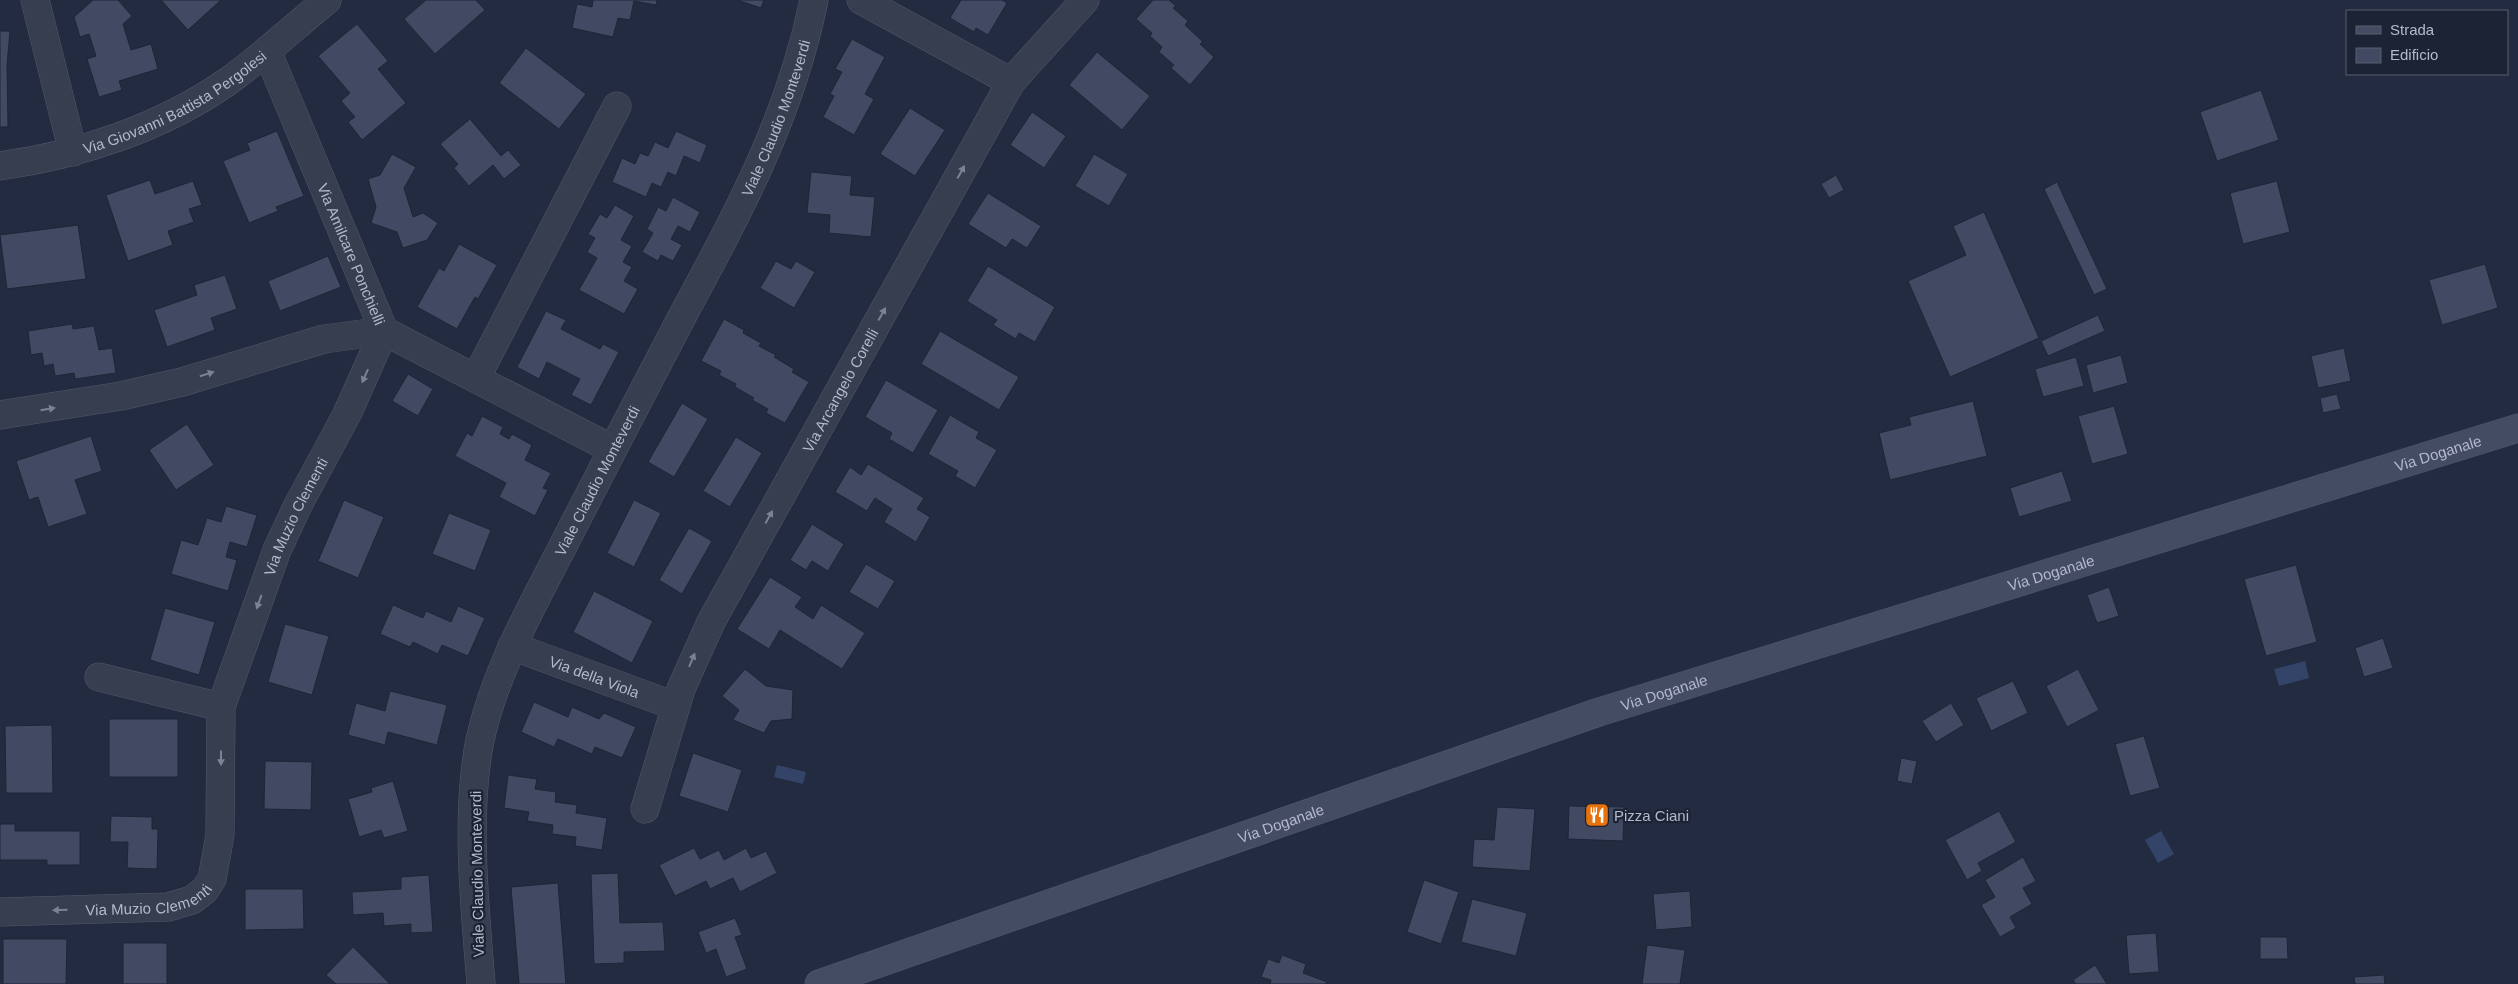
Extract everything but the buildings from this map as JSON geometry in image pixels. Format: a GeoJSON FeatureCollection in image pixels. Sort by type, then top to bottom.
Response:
{"type":"FeatureCollection","features":[{"type":"Feature","properties":{"kind":"main road","name":"Via Doganale"},"geometry":{"type":"LineString","coordinates":[[819,984],[1599,712],[2518,428]]}},
{"type":"Feature","properties":{"kind":"street"},"geometry":{"type":"LineString","coordinates":[[35,0],[73,152]]}},
{"type":"Feature","properties":{"kind":"street","name":"Via Giovanni Battista Pergolesi"},"geometry":{"type":"LineString","coordinates":[[0,166],[73,152],[130,132],[186,106],[223,85],[267,51],[327,0]]}},
{"type":"Feature","properties":{"kind":"street","name":"Viale Claudio Monteverdi"},"geometry":{"type":"LineString","coordinates":[[481,984],[473,860],[475,776],[479,746],[487,712],[512,646],[612,450],[753,183],[772,139],[796,74],[814,0]]}},
{"type":"Feature","properties":{"kind":"street"},"geometry":{"type":"LineString","coordinates":[[861,0],[1010,82]]}},
{"type":"Feature","properties":{"kind":"street","name":"Via Arcangelo Corelli"},"geometry":{"type":"LineString","coordinates":[[645,809],[690,666],[711,622],[1010,82],[1085,0]]}},
{"type":"Feature","properties":{"kind":"street","name":"Via Amilcare Ponchielli"},"geometry":{"type":"LineString","coordinates":[[267,51],[384,331],[612,450]]}},
{"type":"Feature","properties":{"kind":"street"},"geometry":{"type":"LineString","coordinates":[[476,378],[617,106]]}},
{"type":"Feature","properties":{"kind":"street"},"geometry":{"type":"LineString","coordinates":[[0,415],[121,396],[182,382],[324,339],[384,331]]}},
{"type":"Feature","properties":{"kind":"street","name":"Via Muzio Clementi"},"geometry":{"type":"LineString","coordinates":[[0,912],[168,907],[185,904],[198,895],[212,878],[220,835],[221,707],[284,535],[347,414],[384,331]]}},
{"type":"Feature","properties":{"kind":"street","name":"Via della Viola"},"geometry":{"type":"LineString","coordinates":[[512,646],[676,706]]}},
{"type":"Feature","properties":{"kind":"street"},"geometry":{"type":"LineString","coordinates":[[99,677],[221,707]]}},
{"type":"Feature","properties":{"kind":"water"},"geometry":{"type":"Polygon","coordinates":[[[2305,661],[2309,678],[2279,686],[2274,669],[2305,661]]]}},
{"type":"Feature","properties":{"kind":"water"},"geometry":{"type":"Polygon","coordinates":[[[777,765],[806,772],[803,784],[774,777],[777,765]]]}},
{"type":"Feature","properties":{"kind":"water"},"geometry":{"type":"Polygon","coordinates":[[[2161,831],[2174,854],[2158,863],[2145,840],[2161,831]]]}},
{"type":"Feature","properties":{"kind":"place","name":"Pizza Ciani"},"geometry":{"type":"Point","coordinates":[1597,815]}}]}
